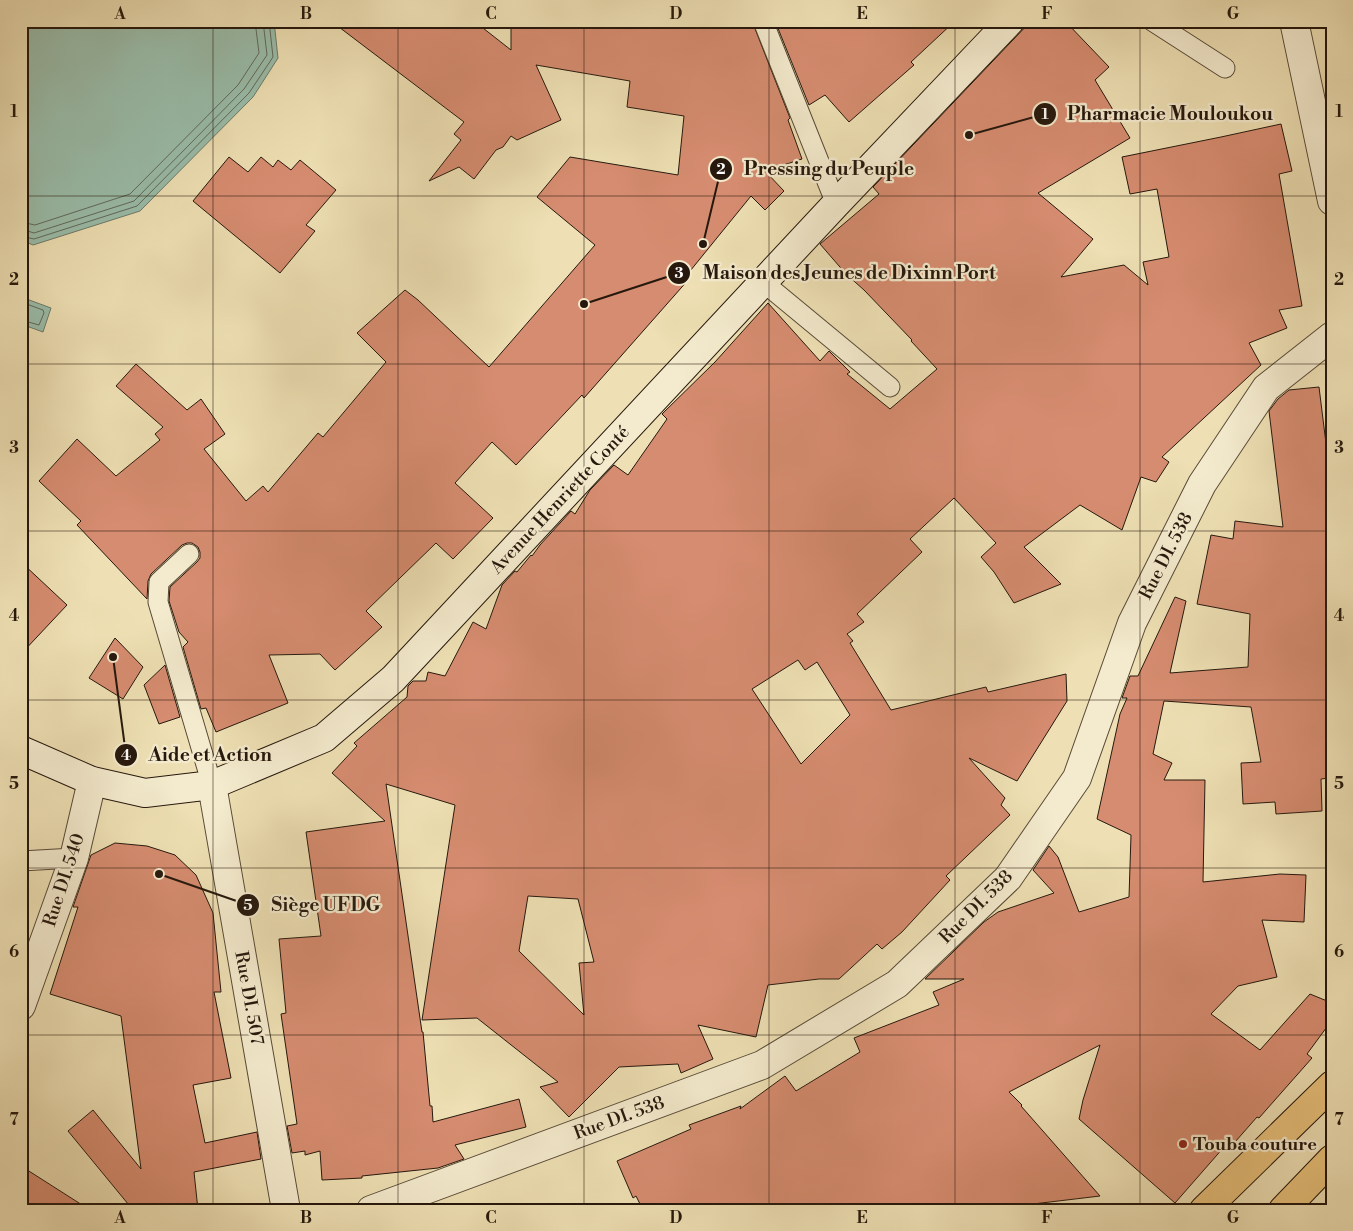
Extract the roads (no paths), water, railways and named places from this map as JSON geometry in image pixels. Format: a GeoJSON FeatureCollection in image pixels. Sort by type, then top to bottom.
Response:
{"type":"FeatureCollection","features":[{"type":"Feature","properties":{"kind":"main road"},"geometry":{"type":"LineString","coordinates":[[1204,1210],[1332,1085]]}},
{"type":"Feature","properties":{"kind":"main road"},"geometry":{"type":"LineString","coordinates":[[1283,1210],[1332,1159]]}},
{"type":"Feature","properties":{"kind":"street","name":"Avenue Henriette Conté"},"geometry":{"type":"LineString","coordinates":[[21,750],[92,781],[145,793],[212,786],[324,738],[393,679],[836,204],[1010,21]]}},
{"type":"Feature","properties":{"kind":"street"},"geometry":{"type":"LineString","coordinates":[[1294,21],[1332,201]]}},
{"type":"Feature","properties":{"kind":"street","name":"Rue DI. 538"},"geometry":{"type":"LineString","coordinates":[[371,1210],[762,1065],[897,984],[1008,878],[1077,778],[1132,623],[1202,484],[1266,388],[1332,336]]}},
{"type":"Feature","properties":{"kind":"street","name":"Rue DI. 540"},"geometry":{"type":"LineString","coordinates":[[21,1006],[74,858],[92,781]]}},
{"type":"Feature","properties":{"kind":"street","name":"Rue DI. 507"},"geometry":{"type":"LineString","coordinates":[[212,786],[286,1210]]}},
{"type":"Feature","properties":{"kind":"lane"},"geometry":{"type":"LineString","coordinates":[[763,21],[836,204]]}},
{"type":"Feature","properties":{"kind":"lane"},"geometry":{"type":"LineString","coordinates":[[1152,21],[1225,68]]}},
{"type":"Feature","properties":{"kind":"lane"},"geometry":{"type":"LineString","coordinates":[[763,282],[890,387]]}},
{"type":"Feature","properties":{"kind":"lane"},"geometry":{"type":"LineString","coordinates":[[189,554],[159,582],[158,602],[212,786]]}},
{"type":"Feature","properties":{"kind":"lane"},"geometry":{"type":"LineString","coordinates":[[21,861],[74,858]]}},
{"type":"Feature","properties":{"kind":"water"},"geometry":{"type":"Polygon","coordinates":[[[21,21],[274,21],[278,58],[253,97],[140,211],[33,245],[21,240],[21,21]]]}},
{"type":"Feature","properties":{"kind":"water"},"geometry":{"type":"Polygon","coordinates":[[[21,297],[51,308],[43,332],[21,324],[21,297]]]}},
{"type":"Feature","properties":{"kind":"place","name":"Pharmacie Mouloukou"},"geometry":{"type":"Point","coordinates":[969,135]}},
{"type":"Feature","properties":{"kind":"place","name":"Pressing du Peuple"},"geometry":{"type":"Point","coordinates":[703,244]}},
{"type":"Feature","properties":{"kind":"place","name":"Maison des Jeunes de Dixinn Port"},"geometry":{"type":"Point","coordinates":[584,304]}},
{"type":"Feature","properties":{"kind":"place","name":"Aide et Action"},"geometry":{"type":"Point","coordinates":[113,657]}},
{"type":"Feature","properties":{"kind":"place","name":"Siège UFDG"},"geometry":{"type":"Point","coordinates":[159,874]}},
{"type":"Feature","properties":{"kind":"place","name":"Touba couture"},"geometry":{"type":"Point","coordinates":[1183,1144]}}]}
